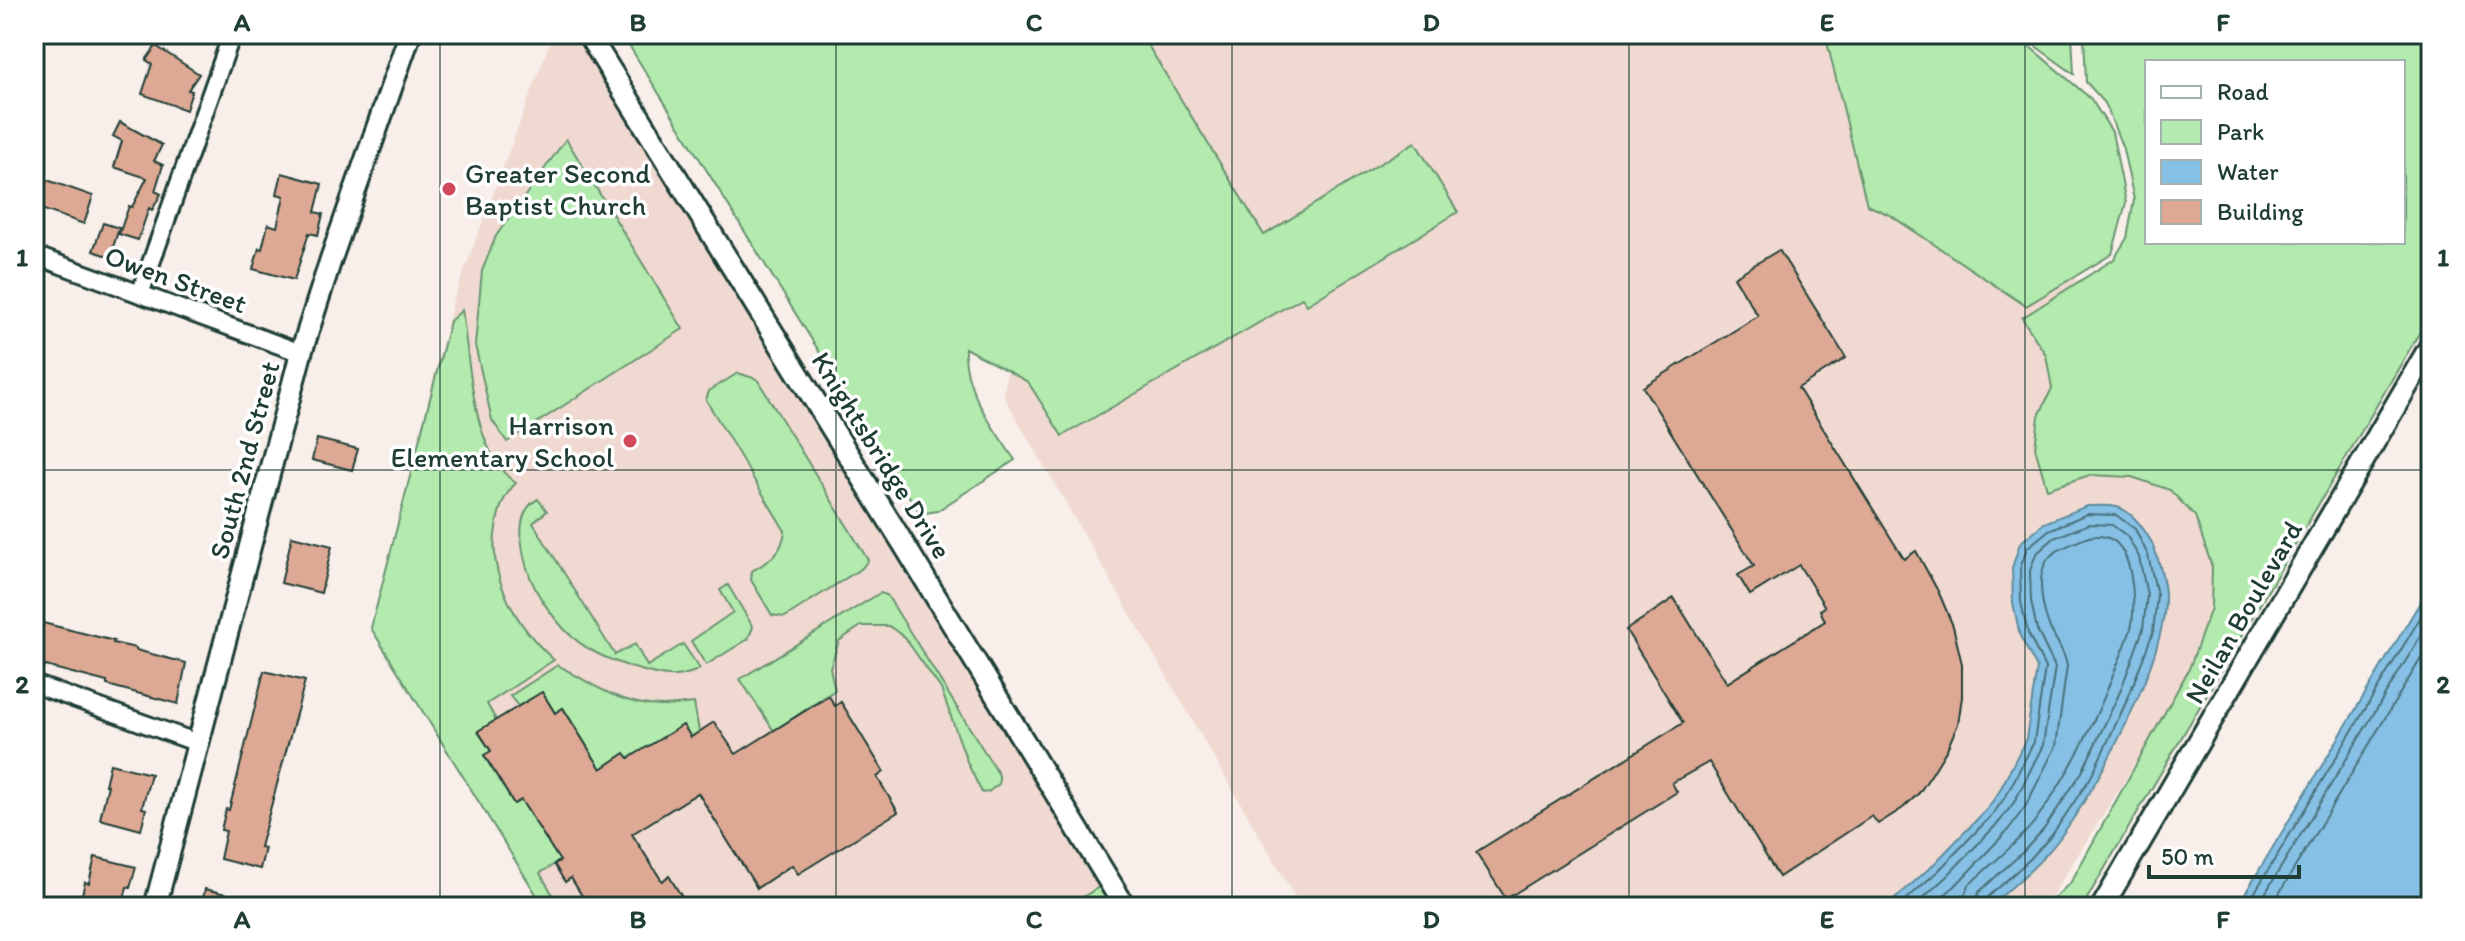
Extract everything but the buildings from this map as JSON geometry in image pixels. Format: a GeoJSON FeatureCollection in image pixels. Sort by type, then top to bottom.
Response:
{"type":"FeatureCollection","features":[{"type":"Feature","properties":{"kind":"street"},"geometry":{"type":"LineString","coordinates":[[140,294],[232,34]]}},
{"type":"Feature","properties":{"kind":"street","name":"South 2nd Street"},"geometry":{"type":"LineString","coordinates":[[155,907],[301,353],[410,34]]}},
{"type":"Feature","properties":{"kind":"street","name":"Knightsbridge Drive"},"geometry":{"type":"LineString","coordinates":[[588,34],[1125,907]]}},
{"type":"Feature","properties":{"kind":"street","name":"Owen Street"},"geometry":{"type":"LineString","coordinates":[[34,255],[301,353]]}},
{"type":"Feature","properties":{"kind":"street","name":"Neilan Boulevard"},"geometry":{"type":"LineString","coordinates":[[2102,907],[2431,345]]}},
{"type":"Feature","properties":{"kind":"street"},"geometry":{"type":"LineString","coordinates":[[34,684],[198,743]]}},
{"type":"Feature","properties":{"kind":"shaded area","name":"Harrison Elementary School"},"geometry":{"type":"Polygon","coordinates":[[[553,34],[588,34],[1109,881],[1067,907],[544,907],[371,628],[453,301],[553,34]]]}},
{"type":"Feature","properties":{"kind":"shaded area"},"geometry":{"type":"Polygon","coordinates":[[[1038,34],[1904,34],[2268,553],[2045,907],[1301,907],[1004,397],[1038,34]]]}},
{"type":"Feature","properties":{"kind":"green space"},"geometry":{"type":"Polygon","coordinates":[[[622,34],[1141,34],[1264,235],[1415,142],[1458,212],[1307,305],[1302,298],[1062,436],[1028,382],[965,348],[974,393],[1015,460],[937,511],[920,514],[622,34]]]}},
{"type":"Feature","properties":{"kind":"green space"},"geometry":{"type":"Polygon","coordinates":[[[1825,34],[2015,34],[2091,99],[2112,132],[2126,203],[2112,254],[2026,306],[1890,215],[1867,205],[1825,34]]]}},
{"type":"Feature","properties":{"kind":"green space"},"geometry":{"type":"Polygon","coordinates":[[[2019,34],[2072,34],[2074,74],[2019,34]]]}},
{"type":"Feature","properties":{"kind":"green space"},"geometry":{"type":"Polygon","coordinates":[[[2084,34],[2431,34],[2431,313],[2082,907],[2045,907],[2071,882],[2189,669],[2211,608],[2212,567],[2195,516],[2170,490],[2132,477],[2090,475],[2047,489],[2035,448],[2039,416],[2052,388],[2046,355],[2022,318],[2114,259],[2127,238],[2134,200],[2123,149],[2105,103],[2086,82],[2084,34]]]}},
{"type":"Feature","properties":{"kind":"green space"},"geometry":{"type":"Polygon","coordinates":[[[566,139],[683,329],[507,442],[492,420],[475,345],[482,271],[496,236],[566,139]]]}},
{"type":"Feature","properties":{"kind":"green space"},"geometry":{"type":"Polygon","coordinates":[[[462,310],[481,428],[501,469],[516,483],[502,503],[499,515],[494,547],[496,565],[517,617],[554,660],[487,704],[496,720],[478,732],[491,751],[485,757],[514,804],[521,800],[560,861],[540,873],[560,907],[544,907],[371,628],[450,321],[462,310]]]}},
{"type":"Feature","properties":{"kind":"green space"},"geometry":{"type":"Polygon","coordinates":[[[738,373],[757,379],[868,560],[862,568],[785,617],[772,615],[751,580],[752,571],[778,551],[785,531],[706,400],[709,391],[738,373]]]}},
{"type":"Feature","properties":{"kind":"green space"},"geometry":{"type":"Polygon","coordinates":[[[538,499],[547,511],[533,523],[615,655],[635,644],[647,666],[683,644],[700,669],[675,676],[643,671],[597,654],[565,630],[536,590],[524,555],[521,528],[524,516],[529,506],[538,499]]]}},
{"type":"Feature","properties":{"kind":"green space"},"geometry":{"type":"Polygon","coordinates":[[[728,585],[753,627],[748,639],[706,665],[691,641],[733,612],[720,590],[728,585]]]}},
{"type":"Feature","properties":{"kind":"green space"},"geometry":{"type":"Polygon","coordinates":[[[880,593],[887,595],[999,775],[999,784],[988,792],[982,793],[968,764],[941,689],[905,638],[889,626],[861,626],[839,641],[830,668],[835,690],[774,731],[740,679],[880,593]]]}},
{"type":"Feature","properties":{"kind":"green space"},"geometry":{"type":"Polygon","coordinates":[[[558,665],[608,693],[634,702],[662,706],[694,703],[700,737],[692,738],[683,725],[597,778],[592,755],[563,708],[555,713],[542,692],[518,706],[510,696],[558,665]]]}},
{"type":"Feature","properties":{"kind":"green space"},"geometry":{"type":"Polygon","coordinates":[[[1109,881],[1125,907],[1067,907],[1109,881]]]}},
{"type":"Feature","properties":{"kind":"water"},"geometry":{"type":"Polygon","coordinates":[[[2087,506],[2117,507],[2137,521],[2154,547],[2165,594],[2163,621],[2155,652],[2143,686],[2110,756],[2059,839],[2035,866],[1989,907],[1886,907],[1934,864],[1987,809],[2026,739],[2037,668],[2020,636],[2013,603],[2012,568],[2020,543],[2044,523],[2087,506]]]}},
{"type":"Feature","properties":{"kind":"water"},"geometry":{"type":"Polygon","coordinates":[[[2431,584],[2431,907],[2237,907],[2431,584]]]}},
{"type":"Feature","properties":{"kind":"place","name":"Greater Second Baptist Church"},"geometry":{"type":"Point","coordinates":[449,189]}},
{"type":"Feature","properties":{"kind":"place","name":"Harrison Elementary School"},"geometry":{"type":"Point","coordinates":[630,441]}}]}
